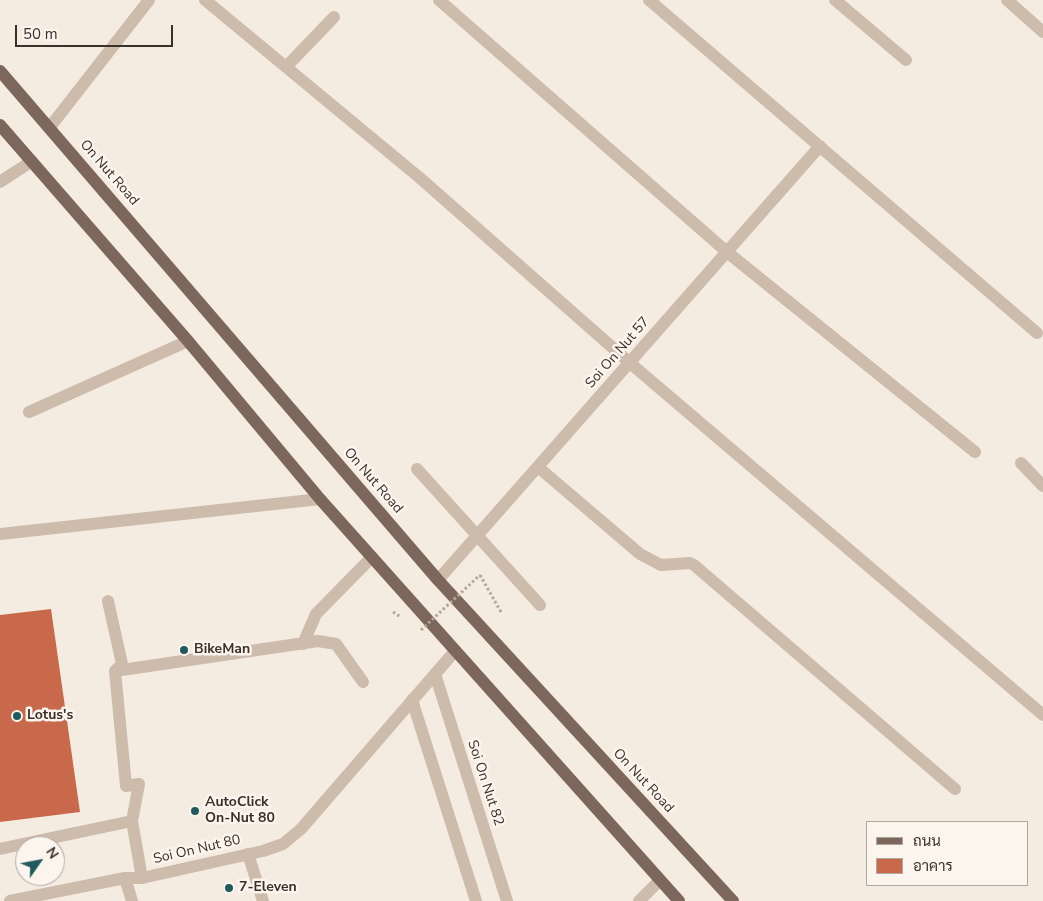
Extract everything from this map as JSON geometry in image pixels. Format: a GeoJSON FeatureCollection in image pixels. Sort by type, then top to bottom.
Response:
{"type":"FeatureCollection","features":[{"type":"Feature","properties":{"kind":"main road","name":"On Nut Road"},"geometry":{"type":"LineString","coordinates":[[0,70],[438,580],[733,901]]}},
{"type":"Feature","properties":{"kind":"main road"},"geometry":{"type":"LineString","coordinates":[[0,125],[188,341],[320,499],[679,901]]}},
{"type":"Feature","properties":{"kind":"street"},"geometry":{"type":"LineString","coordinates":[[50,127],[149,0]]}},
{"type":"Feature","properties":{"kind":"street"},"geometry":{"type":"LineString","coordinates":[[206,0],[420,178],[630,362],[1043,715]]}},
{"type":"Feature","properties":{"kind":"street"},"geometry":{"type":"LineString","coordinates":[[439,0],[727,252],[976,452]]}},
{"type":"Feature","properties":{"kind":"street"},"geometry":{"type":"LineString","coordinates":[[649,0],[1037,333]]}},
{"type":"Feature","properties":{"kind":"street"},"geometry":{"type":"LineString","coordinates":[[835,0],[906,60]]}},
{"type":"Feature","properties":{"kind":"street"},"geometry":{"type":"LineString","coordinates":[[1007,0],[1043,32]]}},
{"type":"Feature","properties":{"kind":"street"},"geometry":{"type":"LineString","coordinates":[[286,67],[334,17]]}},
{"type":"Feature","properties":{"kind":"street","name":"Soi On Nut 57"},"geometry":{"type":"LineString","coordinates":[[438,580],[820,146]]}},
{"type":"Feature","properties":{"kind":"street"},"geometry":{"type":"LineString","coordinates":[[0,182],[32,161]]}},
{"type":"Feature","properties":{"kind":"street"},"geometry":{"type":"LineString","coordinates":[[29,412],[188,341]]}},
{"type":"Feature","properties":{"kind":"street"},"geometry":{"type":"LineString","coordinates":[[1021,463],[1043,486]]}},
{"type":"Feature","properties":{"kind":"street"},"geometry":{"type":"LineString","coordinates":[[538,467],[640,554],[651,561],[661,565],[694,565],[955,789]]}},
{"type":"Feature","properties":{"kind":"street"},"geometry":{"type":"LineString","coordinates":[[418,469],[540,605]]}},
{"type":"Feature","properties":{"kind":"street"},"geometry":{"type":"LineString","coordinates":[[0,534],[320,499]]}},
{"type":"Feature","properties":{"kind":"street"},"geometry":{"type":"LineString","coordinates":[[303,644],[316,614],[372,557]]}},
{"type":"Feature","properties":{"kind":"street"},"geometry":{"type":"LineString","coordinates":[[108,601],[122,664],[115,671]]}},
{"type":"Feature","properties":{"kind":"street"},"geometry":{"type":"LineString","coordinates":[[115,671],[318,642],[336,644],[363,682]]}},
{"type":"Feature","properties":{"kind":"street","name":"Soi On Nut 80"},"geometry":{"type":"LineString","coordinates":[[15,901],[125,878],[142,878],[264,851],[283,844],[301,829],[455,651]]}},
{"type":"Feature","properties":{"kind":"street"},"geometry":{"type":"LineString","coordinates":[[115,671],[126,786],[139,784],[132,821],[142,878]]}},
{"type":"Feature","properties":{"kind":"street","name":"Soi On Nut 82"},"geometry":{"type":"LineString","coordinates":[[435,674],[507,901]]}},
{"type":"Feature","properties":{"kind":"street"},"geometry":{"type":"LineString","coordinates":[[412,700],[476,901]]}},
{"type":"Feature","properties":{"kind":"street"},"geometry":{"type":"LineString","coordinates":[[0,849],[132,821]]}},
{"type":"Feature","properties":{"kind":"street"},"geometry":{"type":"LineString","coordinates":[[248,854],[263,901]]}},
{"type":"Feature","properties":{"kind":"street"},"geometry":{"type":"LineString","coordinates":[[125,878],[132,901]]}},
{"type":"Feature","properties":{"kind":"street"},"geometry":{"type":"LineString","coordinates":[[639,901],[660,880]]}},
{"type":"Feature","properties":{"kind":"path"},"geometry":{"type":"LineString","coordinates":[[421,630],[480,575],[501,612]]}},
{"type":"Feature","properties":{"kind":"building"},"geometry":{"type":"Polygon","coordinates":[[[51,609],[80,812],[0,822],[0,615],[51,609]]]}},
{"type":"Feature","properties":{"kind":"place","name":"BikeMan"},"geometry":{"type":"Point","coordinates":[184,650]}},
{"type":"Feature","properties":{"kind":"place","name":"Lotus's"},"geometry":{"type":"Point","coordinates":[17,716]}},
{"type":"Feature","properties":{"kind":"place","name":"AutoClick On-Nut 80"},"geometry":{"type":"Point","coordinates":[195,811]}},
{"type":"Feature","properties":{"kind":"place","name":"7-Eleven"},"geometry":{"type":"Point","coordinates":[229,888]}}]}
